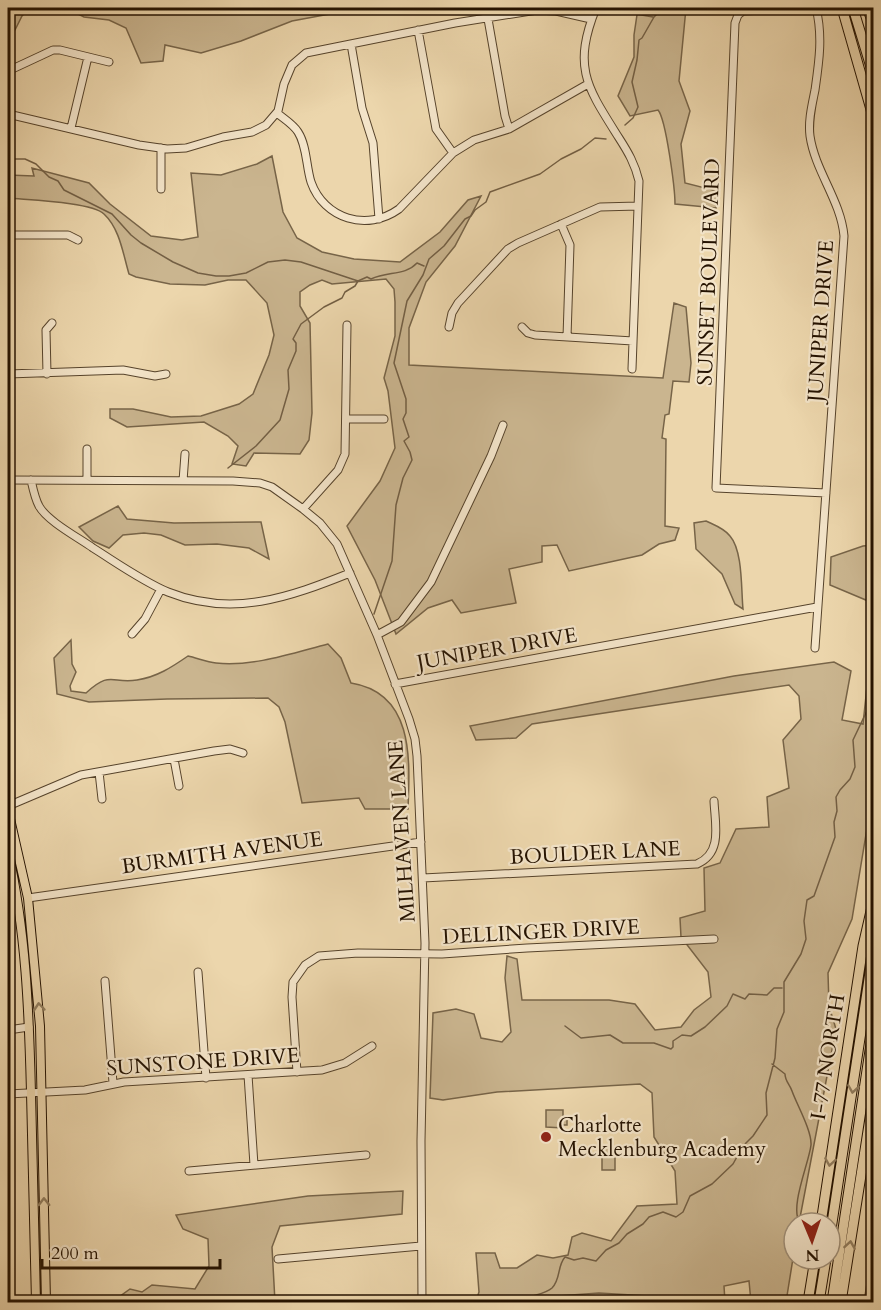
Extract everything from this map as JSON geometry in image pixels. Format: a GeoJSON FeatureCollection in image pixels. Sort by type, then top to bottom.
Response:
{"type":"FeatureCollection","features":[{"type":"Feature","properties":{"kind":"highway"},"geometry":{"type":"LineString","coordinates":[[842,8],[873,120]]}},
{"type":"Feature","properties":{"kind":"highway"},"geometry":{"type":"LineString","coordinates":[[853,8],[873,77]]}},
{"type":"Feature","properties":{"kind":"highway"},"geometry":{"type":"LineString","coordinates":[[867,8],[873,25]]}},
{"type":"Feature","properties":{"kind":"highway","name":"I-77 NORTH"},"geometry":{"type":"LineString","coordinates":[[823,1211],[863,946],[873,898]]}},
{"type":"Feature","properties":{"kind":"highway"},"geometry":{"type":"LineString","coordinates":[[834,1211],[873,946]]}},
{"type":"Feature","properties":{"kind":"highway"},"geometry":{"type":"LineString","coordinates":[[832,1302],[873,1024]]}},
{"type":"Feature","properties":{"kind":"highway"},"geometry":{"type":"LineString","coordinates":[[841,1302],[873,1093]]}},
{"type":"Feature","properties":{"kind":"highway"},"geometry":{"type":"LineString","coordinates":[[808,1302],[813,1271]]}},
{"type":"Feature","properties":{"kind":"highway"},"geometry":{"type":"LineString","coordinates":[[819,1302],[824,1271]]}},
{"type":"Feature","properties":{"kind":"main road"},"geometry":{"type":"LineString","coordinates":[[8,808],[28,898],[40,1026],[46,1302]]}},
{"type":"Feature","properties":{"kind":"main road"},"geometry":{"type":"LineString","coordinates":[[8,852],[18,911],[29,1028],[36,1302]]}},
{"type":"Feature","properties":{"kind":"street"},"geometry":{"type":"LineString","coordinates":[[596,8],[583,51],[588,84],[632,159],[639,181],[632,369]]}},
{"type":"Feature","properties":{"kind":"street","name":"SUNSET BOULEVARD"},"geometry":{"type":"LineString","coordinates":[[804,8],[743,11],[738,15],[735,23],[716,488],[826,493]]}},
{"type":"Feature","properties":{"kind":"street","name":"JUNIPER DRIVE"},"geometry":{"type":"LineString","coordinates":[[814,648],[844,236],[839,214],[810,136],[810,119],[821,47],[816,8]]}},
{"type":"Feature","properties":{"kind":"street"},"geometry":{"type":"LineString","coordinates":[[8,114],[122,141],[161,148],[186,148],[252,132],[266,125],[277,113],[288,73],[297,60],[306,53],[418,30],[547,10],[591,19]]}},
{"type":"Feature","properties":{"kind":"street"},"geometry":{"type":"LineString","coordinates":[[488,19],[509,129]]}},
{"type":"Feature","properties":{"kind":"street"},"geometry":{"type":"LineString","coordinates":[[418,30],[436,129],[453,153]]}},
{"type":"Feature","properties":{"kind":"street"},"geometry":{"type":"LineString","coordinates":[[351,44],[362,108],[373,143],[379,219]]}},
{"type":"Feature","properties":{"kind":"street"},"geometry":{"type":"LineString","coordinates":[[8,71],[53,50],[109,62]]}},
{"type":"Feature","properties":{"kind":"street"},"geometry":{"type":"LineString","coordinates":[[71,128],[88,57]]}},
{"type":"Feature","properties":{"kind":"street"},"geometry":{"type":"LineString","coordinates":[[277,113],[297,130],[314,190],[327,208],[352,220],[368,222],[391,215],[399,209],[453,153],[474,140],[509,129],[588,84]]}},
{"type":"Feature","properties":{"kind":"street"},"geometry":{"type":"LineString","coordinates":[[161,148],[161,189]]}},
{"type":"Feature","properties":{"kind":"street"},"geometry":{"type":"LineString","coordinates":[[449,327],[452,313],[458,303],[508,249],[600,207],[638,206]]}},
{"type":"Feature","properties":{"kind":"street"},"geometry":{"type":"LineString","coordinates":[[561,224],[570,245],[567,337]]}},
{"type":"Feature","properties":{"kind":"street"},"geometry":{"type":"LineString","coordinates":[[8,235],[63,235],[78,240]]}},
{"type":"Feature","properties":{"kind":"street"},"geometry":{"type":"LineString","coordinates":[[47,374],[46,330],[52,322]]}},
{"type":"Feature","properties":{"kind":"street"},"geometry":{"type":"LineString","coordinates":[[303,509],[340,466],[346,445],[347,325]]}},
{"type":"Feature","properties":{"kind":"street"},"geometry":{"type":"LineString","coordinates":[[522,327],[528,333],[535,335],[633,341]]}},
{"type":"Feature","properties":{"kind":"street"},"geometry":{"type":"LineString","coordinates":[[8,374],[123,370],[155,376],[166,374]]}},
{"type":"Feature","properties":{"kind":"street"},"geometry":{"type":"LineString","coordinates":[[346,419],[384,419]]}},
{"type":"Feature","properties":{"kind":"street"},"geometry":{"type":"LineString","coordinates":[[377,635],[401,622],[431,582],[491,456],[503,425]]}},
{"type":"Feature","properties":{"kind":"street"},"geometry":{"type":"LineString","coordinates":[[87,449],[87,480]]}},
{"type":"Feature","properties":{"kind":"street"},"geometry":{"type":"LineString","coordinates":[[183,481],[185,454]]}},
{"type":"Feature","properties":{"kind":"street","name":"MILHAVEN LANE"},"geometry":{"type":"LineString","coordinates":[[8,480],[260,483],[272,487],[303,509],[329,533],[341,552],[377,635],[415,739],[422,842],[425,954],[421,1129],[422,1302]]}},
{"type":"Feature","properties":{"kind":"street"},"geometry":{"type":"LineString","coordinates":[[31,480],[37,504],[44,513],[93,547],[161,589],[178,595],[209,602],[248,603],[282,598],[350,573]]}},
{"type":"Feature","properties":{"kind":"street"},"geometry":{"type":"LineString","coordinates":[[132,634],[145,619],[161,589]]}},
{"type":"Feature","properties":{"kind":"street","name":"JUNIPER DRIVE"},"geometry":{"type":"LineString","coordinates":[[395,684],[817,606]]}},
{"type":"Feature","properties":{"kind":"street"},"geometry":{"type":"LineString","coordinates":[[8,808],[75,777],[230,749],[243,753]]}},
{"type":"Feature","properties":{"kind":"street"},"geometry":{"type":"LineString","coordinates":[[174,759],[179,786]]}},
{"type":"Feature","properties":{"kind":"street"},"geometry":{"type":"LineString","coordinates":[[99,772],[102,799]]}},
{"type":"Feature","properties":{"kind":"street","name":"BOULDER LANE"},"geometry":{"type":"LineString","coordinates":[[423,878],[697,864],[711,854],[715,843],[714,801]]}},
{"type":"Feature","properties":{"kind":"street","name":"BURMITH AVENUE"},"geometry":{"type":"LineString","coordinates":[[28,898],[422,842]]}},
{"type":"Feature","properties":{"kind":"street","name":"DELLINGER DRIVE"},"geometry":{"type":"LineString","coordinates":[[297,1072],[292,989],[296,976],[305,965],[319,956],[374,952],[425,954],[714,939]]}},
{"type":"Feature","properties":{"kind":"street"},"geometry":{"type":"LineString","coordinates":[[198,972],[206,1078]]}},
{"type":"Feature","properties":{"kind":"street"},"geometry":{"type":"LineString","coordinates":[[105,981],[113,1083]]}},
{"type":"Feature","properties":{"kind":"street"},"geometry":{"type":"LineString","coordinates":[[8,1030],[29,1028]]}},
{"type":"Feature","properties":{"kind":"street","name":"SUNSTONE DRIVE"},"geometry":{"type":"LineString","coordinates":[[8,1094],[85,1090],[113,1083],[297,1072],[335,1067],[355,1058],[372,1046]]}},
{"type":"Feature","properties":{"kind":"street"},"geometry":{"type":"LineString","coordinates":[[248,1075],[254,1165]]}},
{"type":"Feature","properties":{"kind":"street"},"geometry":{"type":"LineString","coordinates":[[189,1171],[366,1155]]}},
{"type":"Feature","properties":{"kind":"street"},"geometry":{"type":"LineString","coordinates":[[278,1259],[421,1246]]}},
{"type":"Feature","properties":{"kind":"shaded area"},"geometry":{"type":"Polygon","coordinates":[[[29,8],[15,30],[8,33],[8,10],[29,8]]]}},
{"type":"Feature","properties":{"kind":"shaded area"},"geometry":{"type":"Polygon","coordinates":[[[56,8],[163,8],[180,13],[234,8],[362,8],[292,21],[241,41],[201,53],[165,45],[163,61],[141,63],[126,28],[109,20],[84,17],[70,10],[56,8]]]}},
{"type":"Feature","properties":{"kind":"shaded area"},"geometry":{"type":"Polygon","coordinates":[[[638,8],[686,8],[679,81],[690,111],[681,144],[685,183],[717,191],[716,208],[675,204],[667,140],[658,110],[630,116],[618,96],[634,57],[638,8]]]}},
{"type":"Feature","properties":{"kind":"shaded area"},"geometry":{"type":"Polygon","coordinates":[[[272,156],[283,212],[297,238],[322,252],[354,259],[400,262],[440,232],[468,200],[481,196],[455,246],[426,282],[409,328],[409,365],[663,378],[674,303],[686,307],[691,363],[689,382],[673,381],[669,414],[665,415],[662,438],[666,439],[665,526],[679,528],[675,540],[659,544],[642,555],[569,571],[557,545],[542,546],[542,562],[509,569],[516,603],[461,613],[452,600],[428,608],[396,634],[375,580],[347,526],[380,481],[395,448],[388,391],[384,378],[395,336],[395,302],[394,289],[386,279],[332,284],[322,280],[300,292],[300,306],[310,323],[312,413],[309,440],[300,454],[254,453],[246,466],[232,464],[238,446],[228,436],[204,422],[127,427],[110,418],[110,409],[133,409],[171,417],[201,416],[239,404],[253,394],[269,355],[274,335],[267,303],[246,280],[228,280],[205,285],[170,284],[129,274],[117,234],[104,214],[73,204],[8,198],[8,175],[34,176],[32,168],[89,183],[110,204],[151,236],[182,240],[198,237],[191,173],[221,175],[257,164],[272,156]]]}},
{"type":"Feature","properties":{"kind":"shaded area"},"geometry":{"type":"Polygon","coordinates":[[[118,506],[127,519],[174,523],[261,522],[269,559],[249,548],[217,544],[185,545],[161,535],[144,533],[123,535],[109,548],[93,541],[79,527],[118,506]]]}},
{"type":"Feature","properties":{"kind":"shaded area"},"geometry":{"type":"Polygon","coordinates":[[[706,521],[725,531],[734,543],[739,560],[743,609],[735,604],[722,574],[696,549],[694,523],[706,521]]]}},
{"type":"Feature","properties":{"kind":"shaded area"},"geometry":{"type":"Polygon","coordinates":[[[873,545],[873,603],[830,585],[831,557],[873,545]]]}},
{"type":"Feature","properties":{"kind":"shaded area"},"geometry":{"type":"Polygon","coordinates":[[[873,630],[873,792],[852,919],[828,973],[829,1006],[836,1029],[801,1211],[782,1211],[782,1271],[791,1271],[786,1302],[751,1302],[749,1281],[724,1286],[725,1302],[652,1302],[648,1296],[599,1293],[558,1296],[541,1302],[464,1302],[476,1301],[479,1292],[476,1253],[495,1253],[500,1268],[517,1268],[537,1255],[553,1258],[568,1255],[572,1237],[582,1233],[611,1241],[637,1206],[677,1204],[675,1171],[654,1137],[652,1093],[640,1084],[497,1092],[443,1100],[430,1098],[433,1013],[456,1009],[474,1014],[481,1038],[502,1042],[511,1032],[505,978],[507,956],[517,959],[522,1000],[609,1000],[635,1004],[655,1030],[681,1027],[694,1010],[711,997],[708,972],[681,937],[680,918],[705,911],[704,868],[720,863],[736,829],[769,827],[767,797],[789,788],[783,740],[801,719],[799,696],[789,685],[532,724],[516,738],[476,740],[470,726],[734,676],[834,662],[851,671],[842,720],[863,724],[873,630]]]}},
{"type":"Feature","properties":{"kind":"shaded area"},"geometry":{"type":"Polygon","coordinates":[[[71,640],[72,664],[76,672],[70,686],[71,691],[86,693],[106,680],[128,681],[151,677],[188,656],[216,663],[244,663],[328,644],[341,658],[351,683],[372,689],[387,700],[397,714],[404,731],[407,750],[408,809],[365,809],[359,798],[302,803],[285,722],[279,707],[268,698],[89,702],[57,694],[54,658],[71,640]]]}},
{"type":"Feature","properties":{"kind":"shaded area"},"geometry":{"type":"Polygon","coordinates":[[[546,1110],[563,1110],[563,1116],[567,1116],[567,1125],[563,1125],[563,1128],[546,1127],[546,1110]]]}},
{"type":"Feature","properties":{"kind":"shaded area"},"geometry":{"type":"Polygon","coordinates":[[[602,1147],[615,1148],[615,1170],[602,1170],[602,1147]]]}},
{"type":"Feature","properties":{"kind":"shaded area"},"geometry":{"type":"Polygon","coordinates":[[[403,1191],[402,1214],[280,1226],[272,1247],[275,1302],[119,1302],[119,1297],[130,1289],[142,1292],[152,1285],[195,1289],[209,1266],[208,1239],[183,1229],[176,1215],[308,1196],[403,1191]]]}},
{"type":"Feature","properties":{"kind":"shaded area"},"geometry":{"type":"Polygon","coordinates":[[[873,1246],[873,1302],[864,1302],[873,1246]]]}},
{"type":"Feature","properties":{"kind":"waterway"},"geometry":{"type":"LineString","coordinates":[[8,16],[14,8]]}},
{"type":"Feature","properties":{"kind":"waterway"},"geometry":{"type":"LineString","coordinates":[[624,8],[636,14],[653,17]]}},
{"type":"Feature","properties":{"kind":"waterway"},"geometry":{"type":"LineString","coordinates":[[625,125],[633,118],[638,107],[632,82],[639,40],[663,8]]}},
{"type":"Feature","properties":{"kind":"waterway"},"geometry":{"type":"LineString","coordinates":[[374,614],[392,561],[396,505],[403,478],[412,460],[404,441],[409,437],[403,419],[406,413],[406,399],[394,363],[407,301],[423,275],[429,259],[444,246],[465,219],[486,202],[490,192],[540,174],[595,138],[606,139]]}},
{"type":"Feature","properties":{"kind":"waterway"},"geometry":{"type":"LineString","coordinates":[[8,159],[25,159],[36,164],[49,177],[58,181],[64,190],[112,214],[141,243],[173,262],[198,273],[229,276],[246,273],[268,262],[285,260],[301,262],[358,281]]}},
{"type":"Feature","properties":{"kind":"waterway"},"geometry":{"type":"LineString","coordinates":[[228,468],[256,446],[280,420],[289,389],[288,370],[296,351],[296,343],[293,339],[301,324],[324,307],[342,298],[345,292],[355,286],[358,281],[367,277],[371,279],[402,272],[417,263],[424,266]]}},
{"type":"Feature","properties":{"kind":"waterway"},"geometry":{"type":"LineString","coordinates":[[521,1302],[552,1288],[557,1281],[565,1257],[574,1260],[583,1258],[596,1261],[606,1250],[619,1243],[649,1217],[663,1212],[676,1217],[683,1212],[690,1196],[712,1184],[733,1164],[743,1146],[767,1115],[766,1093],[775,1058],[777,1029],[784,1012],[784,982],[801,954],[806,939],[804,921],[807,900],[814,896],[835,837],[836,797],[850,779],[855,767],[853,740],[874,696]]}},
{"type":"Feature","properties":{"kind":"waterway"},"geometry":{"type":"LineString","coordinates":[[565,1026],[581,1038],[610,1035],[623,1043],[654,1043],[671,1049],[673,1041],[682,1035],[691,1036],[705,1027],[727,1006],[733,994],[745,999],[749,994],[767,995],[774,988],[782,988]]}},
{"type":"Feature","properties":{"kind":"waterway"},"geometry":{"type":"LineString","coordinates":[[772,1064],[785,1074],[811,1139],[810,1153],[798,1196],[797,1211]]}},
{"type":"Feature","properties":{"kind":"place","name":"Charlotte Mecklenburg Academy"},"geometry":{"type":"Point","coordinates":[546,1137]}}]}
